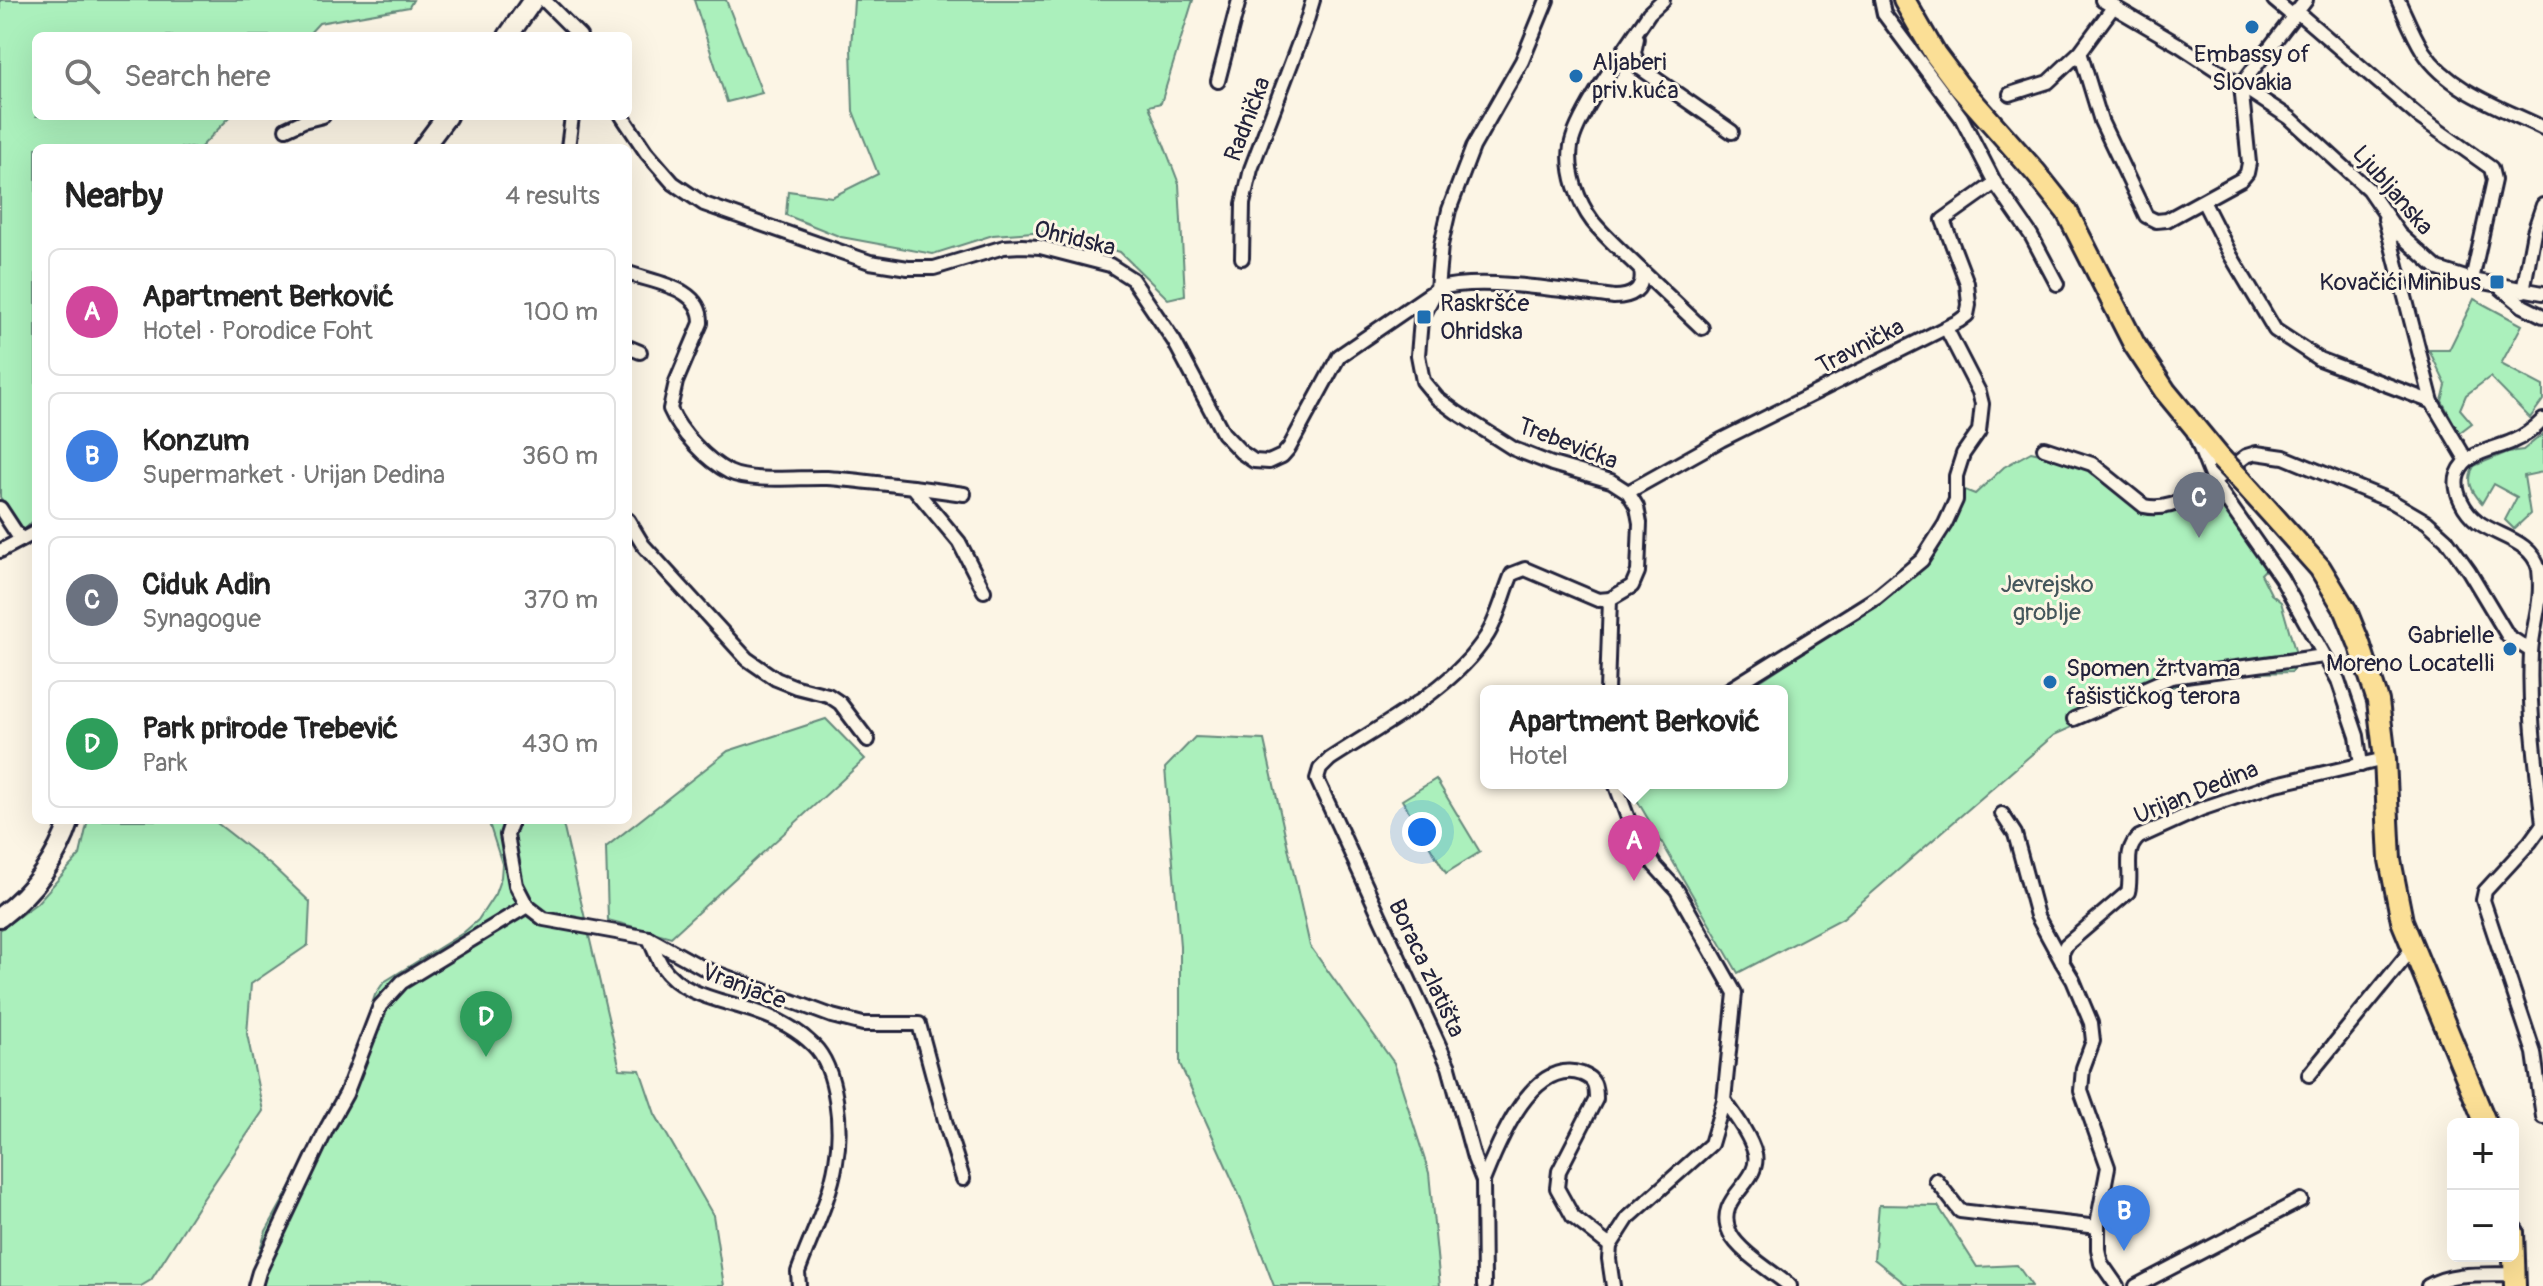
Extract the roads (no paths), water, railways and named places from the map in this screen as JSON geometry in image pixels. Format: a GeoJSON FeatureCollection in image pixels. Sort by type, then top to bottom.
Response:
{"type":"FeatureCollection","features":[{"type":"Feature","properties":{"kind":"main road"},"geometry":{"type":"LineString","coordinates":[[511,32],[533,0]]}},
{"type":"Feature","properties":{"kind":"main road"},"geometry":{"type":"LineString","coordinates":[[1906,5],[1935,54],[1959,86],[2067,212],[2134,344],[2165,391],[2221,459],[2320,568],[2346,611],[2370,671],[2378,701],[2385,759],[2390,860],[2402,921],[2483,1118]]}},
{"type":"Feature","properties":{"kind":"main road"},"geometry":{"type":"LineString","coordinates":[[426,144],[444,120]]}},
{"type":"Feature","properties":{"kind":"main road"},"geometry":{"type":"LineString","coordinates":[[0,917],[22,899],[42,876],[61,846],[69,824]]}},
{"type":"Feature","properties":{"kind":"street"},"geometry":{"type":"LineString","coordinates":[[544,0],[576,32]]}},
{"type":"Feature","properties":{"kind":"street"},"geometry":{"type":"LineString","coordinates":[[1218,81],[1239,0]]}},
{"type":"Feature","properties":{"kind":"street","name":"Radnička"},"geometry":{"type":"LineString","coordinates":[[1242,258],[1243,204],[1251,169],[1313,0]]}},
{"type":"Feature","properties":{"kind":"street","name":"Trebevićka"},"geometry":{"type":"LineString","coordinates":[[1547,0],[1522,61],[1473,147],[1449,210],[1441,245],[1437,289],[1421,320],[1418,345],[1420,369],[1428,388],[1456,412],[1514,449],[1611,481],[1628,492],[1637,507],[1640,523],[1638,572],[1632,586],[1610,599]]}},
{"type":"Feature","properties":{"kind":"street"},"geometry":{"type":"LineString","coordinates":[[1642,0],[1649,13]]}},
{"type":"Feature","properties":{"kind":"street"},"geometry":{"type":"LineString","coordinates":[[1663,0],[1649,13],[1582,117],[1571,146],[1571,173],[1580,200],[1594,223],[1702,328]]}},
{"type":"Feature","properties":{"kind":"street"},"geometry":{"type":"LineString","coordinates":[[1881,0],[1884,14],[1961,117],[1995,183],[2031,235],[2057,284]]}},
{"type":"Feature","properties":{"kind":"street"},"geometry":{"type":"LineString","coordinates":[[2274,0],[2418,116],[2491,168],[2494,180],[2472,280]]}},
{"type":"Feature","properties":{"kind":"street"},"geometry":{"type":"LineString","coordinates":[[2080,52],[2101,121],[2146,216],[2156,221],[2167,220],[2242,179],[2247,173],[2249,163],[2241,85],[2306,0]]}},
{"type":"Feature","properties":{"kind":"street"},"geometry":{"type":"LineString","coordinates":[[2398,0],[2423,51],[2443,72],[2483,100],[2543,128]]}},
{"type":"Feature","properties":{"kind":"street"},"geometry":{"type":"LineString","coordinates":[[2010,94],[2048,82],[2080,52],[2108,3]]}},
{"type":"Feature","properties":{"kind":"street","name":"Ljubljanska"},"geometry":{"type":"LineString","coordinates":[[2108,3],[2290,118],[2368,189],[2399,234],[2438,269],[2472,280],[2543,293]]}},
{"type":"Feature","properties":{"kind":"street"},"geometry":{"type":"LineString","coordinates":[[1640,27],[1634,53],[1640,68],[1732,132]]}},
{"type":"Feature","properties":{"kind":"street"},"geometry":{"type":"LineString","coordinates":[[286,129],[307,120]]}},
{"type":"Feature","properties":{"kind":"street"},"geometry":{"type":"LineString","coordinates":[[568,144],[572,120]]}},
{"type":"Feature","properties":{"kind":"street","name":"Ohridska"},"geometry":{"type":"LineString","coordinates":[[625,120],[646,152],[673,183],[704,204],[858,259],[908,268],[934,268],[1004,247],[1022,246],[1040,247],[1110,265],[1132,279],[1174,341],[1223,433],[1254,461],[1269,462],[1282,456],[1289,448],[1339,356],[1437,289]]}},
{"type":"Feature","properties":{"kind":"street","name":"Travnička"},"geometry":{"type":"LineString","coordinates":[[1628,492],[1721,440],[1967,315],[1967,283],[1943,220],[1995,183]]}},
{"type":"Feature","properties":{"kind":"street"},"geometry":{"type":"LineString","coordinates":[[2203,201],[2275,330],[2319,359],[2432,402]]}},
{"type":"Feature","properties":{"kind":"street"},"geometry":{"type":"LineString","coordinates":[[2523,291],[2534,232],[2543,205]]}},
{"type":"Feature","properties":{"kind":"street"},"geometry":{"type":"LineString","coordinates":[[2384,214],[2432,402],[2467,461]]}},
{"type":"Feature","properties":{"kind":"street"},"geometry":{"type":"LineString","coordinates":[[1437,289],[1450,284],[1481,283],[1623,297],[1637,290],[1643,276],[1641,270]]}},
{"type":"Feature","properties":{"kind":"street"},"geometry":{"type":"LineString","coordinates":[[632,274],[681,290],[694,300],[701,313],[701,323],[676,382],[670,409],[692,441],[730,473],[751,477],[828,478],[964,494]]}},
{"type":"Feature","properties":{"kind":"street","name":"Ljubljanska"},"geometry":{"type":"LineString","coordinates":[[2499,286],[2523,306],[2543,316]]}},
{"type":"Feature","properties":{"kind":"street"},"geometry":{"type":"LineString","coordinates":[[1737,685],[1876,598],[1922,560],[1945,524],[1956,500],[1956,476],[1963,454],[1979,431],[1982,404],[1979,392],[1946,328]]}},
{"type":"Feature","properties":{"kind":"street"},"geometry":{"type":"LineString","coordinates":[[2543,420],[2515,440],[2475,455],[2458,475],[2459,499],[2478,522],[2530,552],[2538,565],[2542,606],[2531,651],[2532,729],[2543,824],[2485,891],[2483,900],[2534,1053],[2543,1117]]}},
{"type":"Feature","properties":{"kind":"street"},"geometry":{"type":"LineString","coordinates":[[2190,423],[2213,481],[2281,578],[2324,656],[2350,712],[2361,765]]}},
{"type":"Feature","properties":{"kind":"street"},"geometry":{"type":"LineString","coordinates":[[2044,448],[2092,464],[2144,506],[2155,508],[2176,503],[2246,456],[2271,454],[2284,457],[2411,512],[2427,522],[2446,539],[2508,636],[2531,651]]}},
{"type":"Feature","properties":{"kind":"street"},"geometry":{"type":"LineString","coordinates":[[913,487],[959,542],[984,591]]}},
{"type":"Feature","properties":{"kind":"street"},"geometry":{"type":"LineString","coordinates":[[0,508],[21,540]]}},
{"type":"Feature","properties":{"kind":"street"},"geometry":{"type":"LineString","coordinates":[[632,527],[643,545],[747,659],[776,679],[828,695],[840,703],[868,740]]}},
{"type":"Feature","properties":{"kind":"street"},"geometry":{"type":"LineString","coordinates":[[0,551],[32,534]]}},
{"type":"Feature","properties":{"kind":"street","name":"Boraca zlatišta"},"geometry":{"type":"LineString","coordinates":[[1484,1286],[1483,1181],[1449,1067],[1317,779],[1320,769],[1330,759],[1437,687],[1468,659],[1486,638],[1512,574],[1517,570],[1525,569],[1598,600],[1610,599]]}},
{"type":"Feature","properties":{"kind":"street"},"geometry":{"type":"LineString","coordinates":[[1607,685],[1610,599]]}},
{"type":"Feature","properties":{"kind":"street"},"geometry":{"type":"LineString","coordinates":[[2074,719],[2171,677],[2324,656]]}},
{"type":"Feature","properties":{"kind":"street","name":"Urijan Dedina"},"geometry":{"type":"LineString","coordinates":[[2062,962],[2066,945],[2128,892],[2128,856],[2132,842],[2139,837],[2201,809],[2272,785],[2385,759]]}},
{"type":"Feature","properties":{"kind":"street"},"geometry":{"type":"LineString","coordinates":[[1613,1286],[1610,1246],[1628,1218],[1711,1144],[1724,1100],[1735,993],[1677,890],[1655,866],[1633,832],[1617,789]]}},
{"type":"Feature","properties":{"kind":"street"},"geometry":{"type":"LineString","coordinates":[[2002,814],[2015,834],[2037,916],[2073,980],[2091,1023],[2093,1041],[2083,1068],[2081,1091],[2108,1167],[2098,1227],[2101,1263],[2117,1286]]}},
{"type":"Feature","properties":{"kind":"street"},"geometry":{"type":"LineString","coordinates":[[511,824],[507,835],[516,885],[527,906],[544,919],[649,938],[705,969],[832,1016],[863,1024],[919,1024],[963,1179]]}},
{"type":"Feature","properties":{"kind":"street"},"geometry":{"type":"LineString","coordinates":[[255,1286],[327,1128],[346,1094],[380,1006],[402,982],[527,906]]}},
{"type":"Feature","properties":{"kind":"street","name":"Vranjače"},"geometry":{"type":"LineString","coordinates":[[649,938],[662,966],[677,982],[712,999],[755,1011],[786,1025],[815,1046],[829,1071],[839,1112],[837,1160],[828,1195],[798,1272],[799,1286]]}},
{"type":"Feature","properties":{"kind":"street"},"geometry":{"type":"LineString","coordinates":[[2309,1075],[2412,949]]}},
{"type":"Feature","properties":{"kind":"street","name":"Boraca zlatišta"},"geometry":{"type":"LineString","coordinates":[[1483,1181],[1504,1129],[1533,1089],[1564,1072],[1578,1072],[1590,1078],[1596,1086],[1596,1099],[1559,1171],[1557,1188],[1573,1217],[1610,1246]]}},
{"type":"Feature","properties":{"kind":"street"},"geometry":{"type":"LineString","coordinates":[[1724,1100],[1746,1134],[1755,1155],[1755,1169],[1732,1198],[1727,1216],[1728,1230],[1736,1242],[1790,1286]]}},
{"type":"Feature","properties":{"kind":"street"},"geometry":{"type":"LineString","coordinates":[[1936,1180],[1960,1211],[2098,1227]]}},
{"type":"Feature","properties":{"kind":"street"},"geometry":{"type":"LineString","coordinates":[[2136,1286],[2301,1200]]}},
{"type":"Feature","properties":{"kind":"street"},"geometry":{"type":"LineString","coordinates":[[2428,1286],[2440,1279],[2455,1277],[2515,1280]]}},
{"type":"Feature","properties":{"kind":"place","name":"Embassy of Slovakia"},"geometry":{"type":"Point","coordinates":[2252,27]}},
{"type":"Feature","properties":{"kind":"place","name":"Aljaberi priv.kuća"},"geometry":{"type":"Point","coordinates":[1576,76]}},
{"type":"Feature","properties":{"kind":"place","name":"Kovačići Minibus"},"geometry":{"type":"Point","coordinates":[2497,282]}},
{"type":"Feature","properties":{"kind":"place","name":"Raskršće Ohridska"},"geometry":{"type":"Point","coordinates":[1424,317]}},
{"type":"Feature","properties":{"kind":"place","name":"Ciduk Adin"},"geometry":{"type":"Point","coordinates":[2199,538]}},
{"type":"Feature","properties":{"kind":"place","name":"Gabrielle Moreno Locatelli"},"geometry":{"type":"Point","coordinates":[2510,649]}},
{"type":"Feature","properties":{"kind":"place","name":"Spomen žrtvama fašističkog terora"},"geometry":{"type":"Point","coordinates":[2050,682]}},
{"type":"Feature","properties":{"kind":"place","name":"Apartment Berković"},"geometry":{"type":"Point","coordinates":[1634,881]}},
{"type":"Feature","properties":{"kind":"place","name":"Park prirode Trebević"},"geometry":{"type":"Point","coordinates":[486,1057]}},
{"type":"Feature","properties":{"kind":"place","name":"Konzum"},"geometry":{"type":"Point","coordinates":[2124,1251]}},
{"type":"Feature","properties":{"kind":"park label","name":"Jevrejsko groblje"},"geometry":{"type":"Point","coordinates":[2047,598]}}]}
